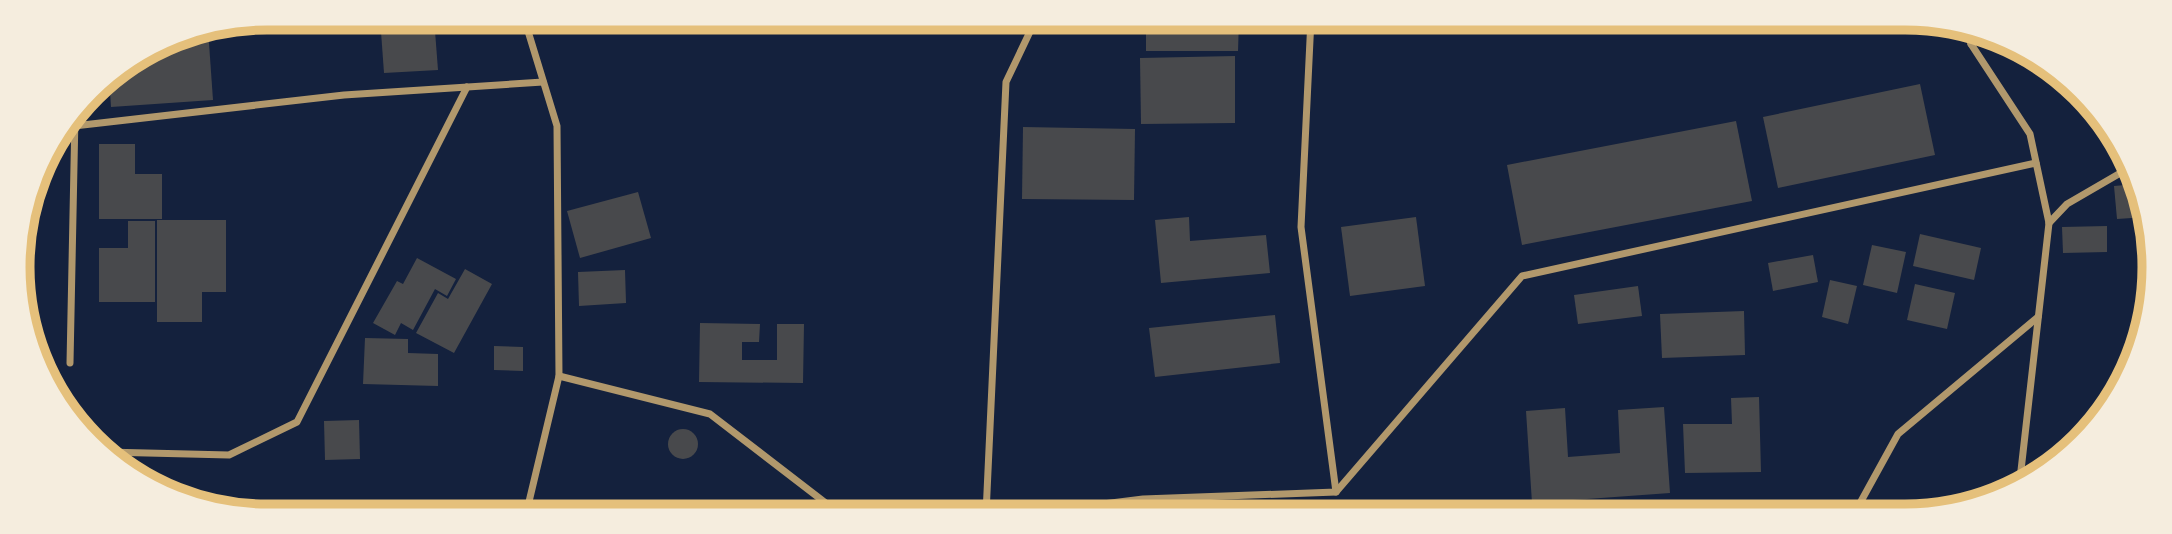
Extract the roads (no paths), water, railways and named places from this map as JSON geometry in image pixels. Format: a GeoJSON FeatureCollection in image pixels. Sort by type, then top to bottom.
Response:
{"type":"FeatureCollection","features":[{"type":"Feature","properties":{"kind":"street"},"geometry":{"type":"LineString","coordinates":[[528,30],[557,126],[559,376],[528,504]]}},
{"type":"Feature","properties":{"kind":"street"},"geometry":{"type":"LineString","coordinates":[[986,504],[1006,82],[1031,30]]}},
{"type":"Feature","properties":{"kind":"street"},"geometry":{"type":"LineString","coordinates":[[1310,30],[1301,227],[1336,492]]}},
{"type":"Feature","properties":{"kind":"street"},"geometry":{"type":"LineString","coordinates":[[1969,39],[2030,134],[2049,223],[2021,474]]}},
{"type":"Feature","properties":{"kind":"street"},"geometry":{"type":"LineString","coordinates":[[1970,44],[1973,40]]}},
{"type":"Feature","properties":{"kind":"street"},"geometry":{"type":"LineString","coordinates":[[77,126],[344,95],[543,82]]}},
{"type":"Feature","properties":{"kind":"street"},"geometry":{"type":"LineString","coordinates":[[120,452],[229,455],[297,422],[467,87]]}},
{"type":"Feature","properties":{"kind":"street"},"geometry":{"type":"LineString","coordinates":[[70,363],[74,130]]}},
{"type":"Feature","properties":{"kind":"street"},"geometry":{"type":"LineString","coordinates":[[1103,504],[1143,499],[1336,492],[1522,276],[2036,163]]}},
{"type":"Feature","properties":{"kind":"street"},"geometry":{"type":"LineString","coordinates":[[2049,223],[2067,204],[2122,172]]}},
{"type":"Feature","properties":{"kind":"street"},"geometry":{"type":"LineString","coordinates":[[1860,504],[1898,435],[2038,317]]}},
{"type":"Feature","properties":{"kind":"street"},"geometry":{"type":"LineString","coordinates":[[559,376],[710,414],[827,504]]}}]}
